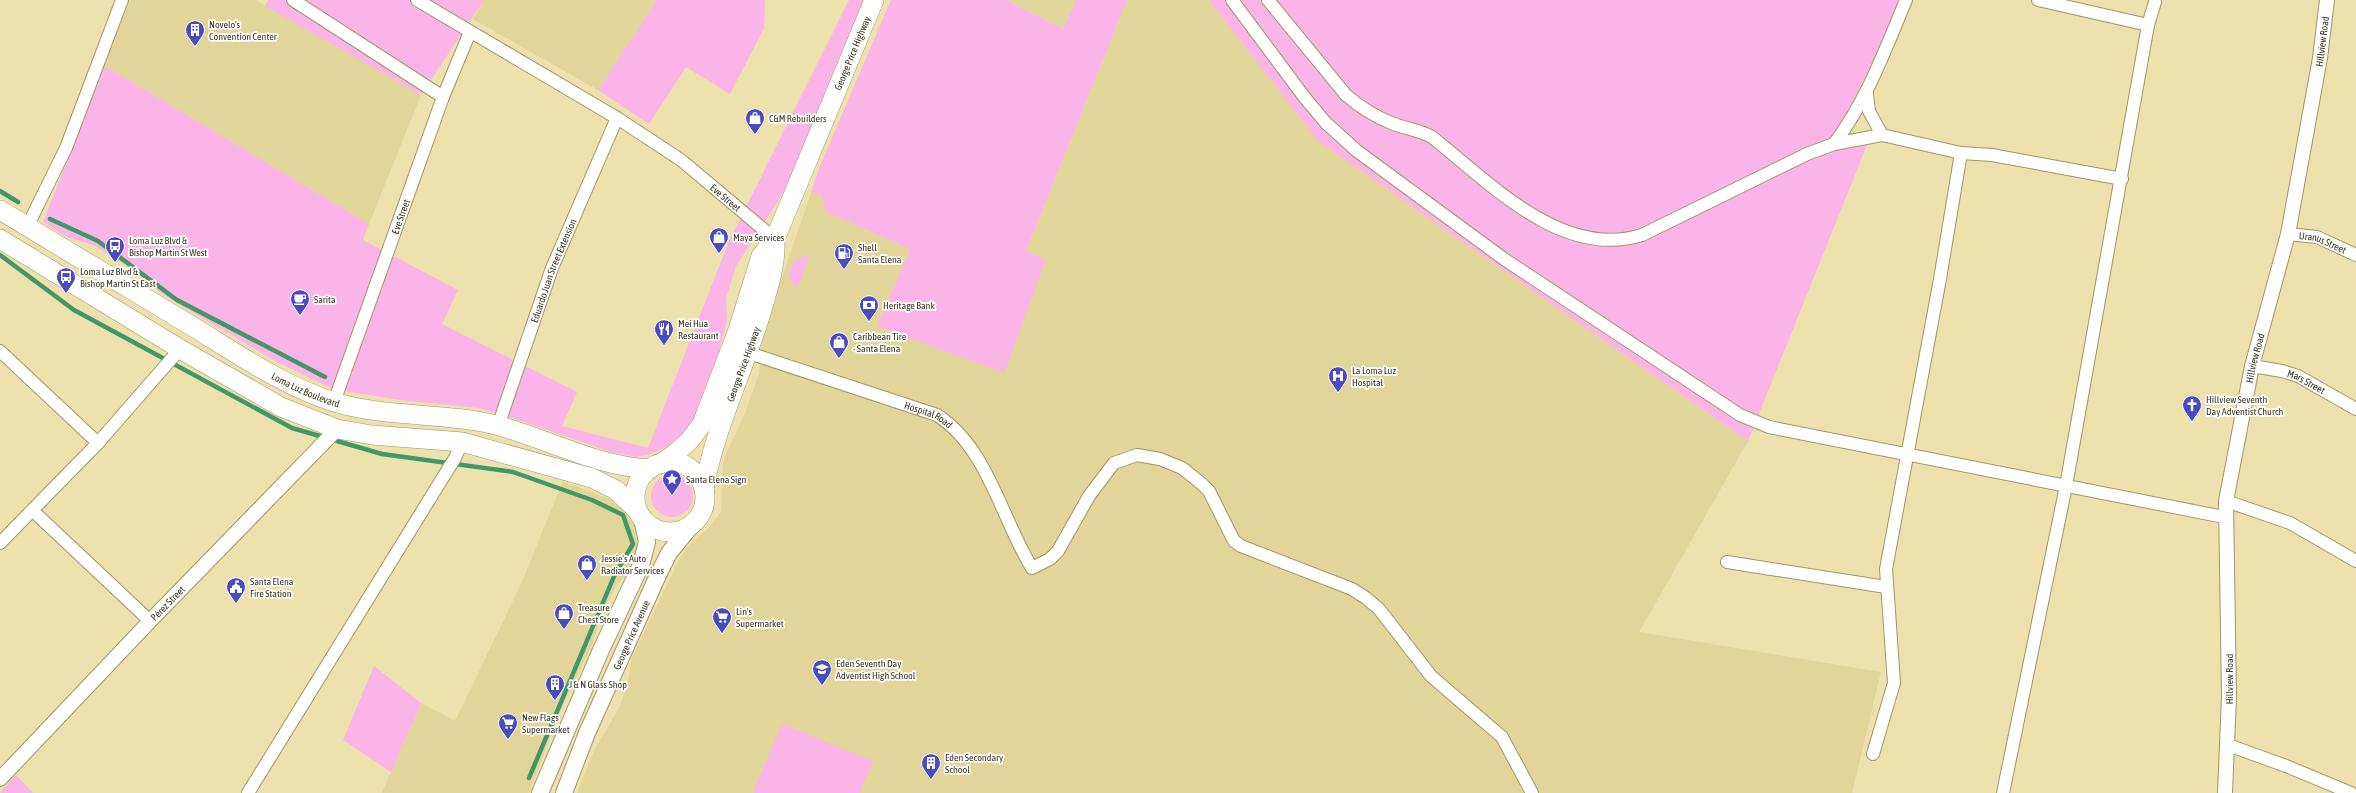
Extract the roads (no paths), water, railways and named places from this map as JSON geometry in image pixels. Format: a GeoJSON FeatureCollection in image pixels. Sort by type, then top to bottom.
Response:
{"type":"FeatureCollection","features":[{"type":"Feature","properties":{"kind":"highway","name":"George Price Highway"},"geometry":{"type":"LineString","coordinates":[[655,466],[676,453],[690,440],[702,424],[738,330],[761,256],[775,239],[874,0]]}},
{"type":"Feature","properties":{"kind":"highway","name":"Loma Luz Boulevard"},"geometry":{"type":"LineString","coordinates":[[0,210],[270,373],[301,389],[334,402],[372,409],[468,419],[498,426],[598,461],[626,467],[655,466]]}},
{"type":"Feature","properties":{"kind":"highway"},"geometry":{"type":"LineString","coordinates":[[0,239],[180,349],[281,407],[338,429],[372,435],[462,442],[604,482],[616,490],[640,515],[660,531],[681,531],[691,526],[698,519],[703,509],[704,488],[700,478],[692,470],[682,464],[671,462],[655,466],[638,483],[635,492],[640,515]]}},
{"type":"Feature","properties":{"kind":"highway","name":"George Price Highway"},"geometry":{"type":"LineString","coordinates":[[704,488],[714,448],[748,353],[776,261],[775,239]]}},
{"type":"Feature","properties":{"kind":"main road","name":"George Price Avenue"},"geometry":{"type":"LineString","coordinates":[[540,793],[598,657],[641,566],[647,542],[640,515]]}},
{"type":"Feature","properties":{"kind":"main road","name":"George Price Avenue"},"geometry":{"type":"LineString","coordinates":[[564,793],[587,733],[664,563],[676,544],[691,526]]}},
{"type":"Feature","properties":{"kind":"street"},"geometry":{"type":"LineString","coordinates":[[27,226],[66,148],[122,0]]}},
{"type":"Feature","properties":{"kind":"street"},"geometry":{"type":"LineString","coordinates":[[293,0],[443,97]]}},
{"type":"Feature","properties":{"kind":"street","name":"Eve Street"},"geometry":{"type":"LineString","coordinates":[[417,0],[617,118],[681,160],[775,239]]}},
{"type":"Feature","properties":{"kind":"street"},"geometry":{"type":"LineString","coordinates":[[1232,0],[1304,98],[1326,124],[1394,179],[1511,263],[1740,415],[1770,426],[1906,455],[2224,517]]}},
{"type":"Feature","properties":{"kind":"street"},"geometry":{"type":"LineString","coordinates":[[1268,0],[1346,95],[1360,107],[1396,124],[1419,130],[1432,137],[1542,220],[1567,232],[1594,240],[1624,240],[1642,234],[1807,154],[1834,144],[1882,135],[1961,153],[1992,155],[2122,179]]}},
{"type":"Feature","properties":{"kind":"street"},"geometry":{"type":"LineString","coordinates":[[1834,144],[1849,124],[1867,94],[1906,0]]}},
{"type":"Feature","properties":{"kind":"street"},"geometry":{"type":"LineString","coordinates":[[2038,0],[2148,25]]}},
{"type":"Feature","properties":{"kind":"street","name":"Hillview Road"},"geometry":{"type":"LineString","coordinates":[[2225,793],[2228,745],[2229,640],[2224,517],[2226,501],[2252,366],[2288,234],[2320,58],[2327,0]]}},
{"type":"Feature","properties":{"kind":"street"},"geometry":{"type":"LineString","coordinates":[[2003,793],[2066,486],[2122,179],[2148,25],[2155,2]]}},
{"type":"Feature","properties":{"kind":"street","name":"Eve Street"},"geometry":{"type":"LineString","coordinates":[[334,402],[443,97],[470,32]]}},
{"type":"Feature","properties":{"kind":"street"},"geometry":{"type":"LineString","coordinates":[[1867,94],[1869,111],[1882,135]]}},
{"type":"Feature","properties":{"kind":"street","name":"Eduardo Juan Street Extension"},"geometry":{"type":"LineString","coordinates":[[498,426],[552,268],[617,118]]}},
{"type":"Feature","properties":{"kind":"street"},"geometry":{"type":"LineString","coordinates":[[1873,754],[1894,683],[1886,587],[1886,568],[1940,279],[1961,153]]}},
{"type":"Feature","properties":{"kind":"street","name":"Uranus Street"},"geometry":{"type":"LineString","coordinates":[[2288,234],[2317,237],[2356,255]]}},
{"type":"Feature","properties":{"kind":"street"},"geometry":{"type":"LineString","coordinates":[[0,543],[98,443],[180,349]]}},
{"type":"Feature","properties":{"kind":"street"},"geometry":{"type":"LineString","coordinates":[[0,351],[98,443]]}},
{"type":"Feature","properties":{"kind":"street","name":"Hospital Road"},"geometry":{"type":"LineString","coordinates":[[748,353],[937,415],[950,423],[973,452],[1032,568],[1050,559],[1058,551],[1089,496],[1114,463],[1137,455],[1160,458],[1176,466],[1209,491],[1234,541],[1247,549],[1352,589],[1379,609],[1431,676],[1502,737],[1532,793]]}},
{"type":"Feature","properties":{"kind":"street","name":"Mars Street"},"geometry":{"type":"LineString","coordinates":[[2252,366],[2282,371],[2298,376],[2356,409]]}},
{"type":"Feature","properties":{"kind":"street","name":"Pérez Street"},"geometry":{"type":"LineString","coordinates":[[0,779],[150,621],[338,429]]}},
{"type":"Feature","properties":{"kind":"street"},"geometry":{"type":"LineString","coordinates":[[248,793],[459,452],[462,442]]}},
{"type":"Feature","properties":{"kind":"street"},"geometry":{"type":"LineString","coordinates":[[2226,501],[2290,523],[2356,561]]}},
{"type":"Feature","properties":{"kind":"street"},"geometry":{"type":"LineString","coordinates":[[33,511],[150,621]]}},
{"type":"Feature","properties":{"kind":"street"},"geometry":{"type":"LineString","coordinates":[[1727,562],[1886,587]]}},
{"type":"Feature","properties":{"kind":"street"},"geometry":{"type":"LineString","coordinates":[[2228,745],[2286,766],[2351,793]]}},
{"type":"Feature","properties":{"kind":"waterway"},"geometry":{"type":"LineString","coordinates":[[0,191],[18,202]]}},
{"type":"Feature","properties":{"kind":"waterway"},"geometry":{"type":"LineString","coordinates":[[50,219],[98,241],[177,300],[325,377]]}},
{"type":"Feature","properties":{"kind":"waterway"},"geometry":{"type":"LineString","coordinates":[[0,255],[74,310],[292,428],[382,454],[513,472],[592,500],[623,515],[633,544],[615,574],[529,778]]}},
{"type":"Feature","properties":{"kind":"place","name":"Novelo's Convention Center"},"geometry":{"type":"Point","coordinates":[195,47]}},
{"type":"Feature","properties":{"kind":"place","name":"C&M Rebuilders"},"geometry":{"type":"Point","coordinates":[755,135]}},
{"type":"Feature","properties":{"kind":"place","name":"Maya Services"},"geometry":{"type":"Point","coordinates":[719,254]}},
{"type":"Feature","properties":{"kind":"place","name":"Loma Luz Blvd & Bishop Martin St West"},"geometry":{"type":"Point","coordinates":[115,263]}},
{"type":"Feature","properties":{"kind":"place","name":"Shell Santa Elena"},"geometry":{"type":"Point","coordinates":[844,270]}},
{"type":"Feature","properties":{"kind":"place","name":"Loma Luz Blvd & Bishop Martin St East"},"geometry":{"type":"Point","coordinates":[66,294]}},
{"type":"Feature","properties":{"kind":"place","name":"Sarita"},"geometry":{"type":"Point","coordinates":[300,316]}},
{"type":"Feature","properties":{"kind":"place","name":"Heritage Bank"},"geometry":{"type":"Point","coordinates":[869,322]}},
{"type":"Feature","properties":{"kind":"place","name":"Mei Hua Restaurant"},"geometry":{"type":"Point","coordinates":[664,346]}},
{"type":"Feature","properties":{"kind":"place","name":"Caribbean Tire - Santa Elena"},"geometry":{"type":"Point","coordinates":[839,359]}},
{"type":"Feature","properties":{"kind":"place","name":"La Loma Luz Hospital"},"geometry":{"type":"Point","coordinates":[1338,393]}},
{"type":"Feature","properties":{"kind":"place","name":"Hillview Seventh Day Adventist Church"},"geometry":{"type":"Point","coordinates":[2192,422]}},
{"type":"Feature","properties":{"kind":"place","name":"Santa Elena Sign"},"geometry":{"type":"Point","coordinates":[672,496]}},
{"type":"Feature","properties":{"kind":"place","name":"Jessie's Auto Radiator Services"},"geometry":{"type":"Point","coordinates":[587,581]}},
{"type":"Feature","properties":{"kind":"place","name":"Santa Elena Fire Station"},"geometry":{"type":"Point","coordinates":[236,604]}},
{"type":"Feature","properties":{"kind":"place","name":"Treasure Chest Store"},"geometry":{"type":"Point","coordinates":[564,630]}},
{"type":"Feature","properties":{"kind":"place","name":"Lin's Supermarket"},"geometry":{"type":"Point","coordinates":[722,634]}},
{"type":"Feature","properties":{"kind":"place","name":"Eden Seventh Day Adventist High School"},"geometry":{"type":"Point","coordinates":[822,686]}},
{"type":"Feature","properties":{"kind":"place","name":"J & N Glass Shop"},"geometry":{"type":"Point","coordinates":[555,701]}},
{"type":"Feature","properties":{"kind":"place","name":"New Flags Supermarket"},"geometry":{"type":"Point","coordinates":[508,740]}},
{"type":"Feature","properties":{"kind":"place","name":"Eden Secondary School"},"geometry":{"type":"Point","coordinates":[931,780]}}]}
